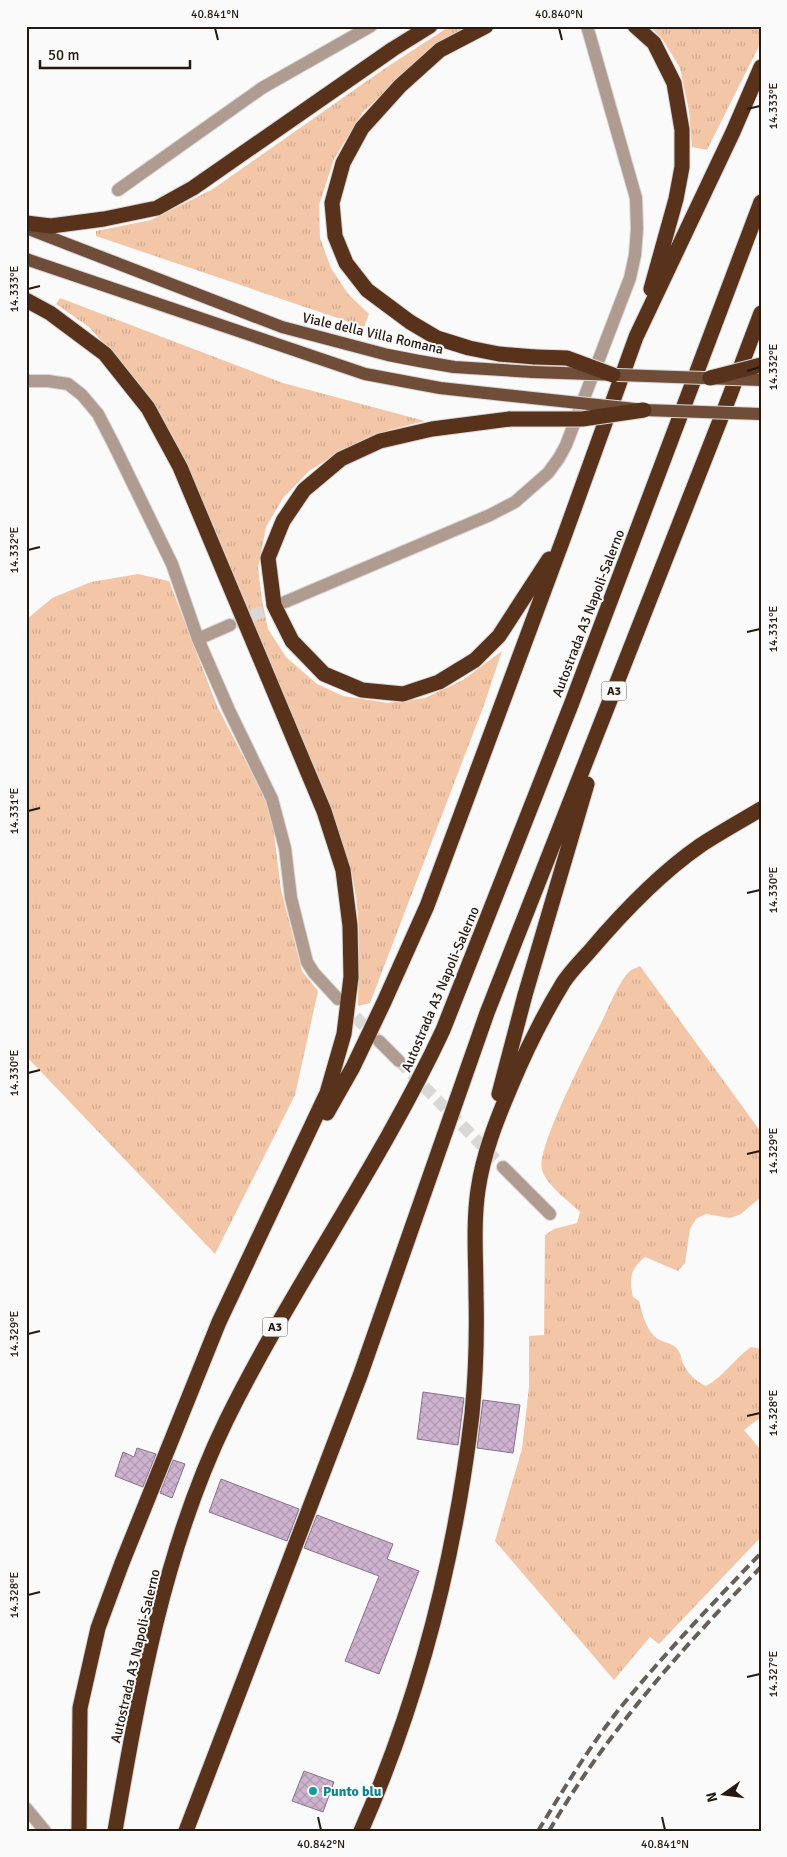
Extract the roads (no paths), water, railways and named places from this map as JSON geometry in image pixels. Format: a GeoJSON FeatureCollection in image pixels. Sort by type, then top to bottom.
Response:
{"type":"FeatureCollection","features":[{"type":"Feature","properties":{"kind":"highway"},"geometry":{"type":"LineString","coordinates":[[26,223],[51,226],[60,225],[104,219],[157,208],[193,188],[393,49],[430,26]]}},
{"type":"Feature","properties":{"kind":"highway"},"geometry":{"type":"LineString","coordinates":[[486,26],[440,50],[400,86],[362,128],[343,163],[332,203],[335,236],[346,263],[367,290],[410,322],[437,338],[468,348],[499,354],[567,358],[613,375]]}},
{"type":"Feature","properties":{"kind":"highway"},"geometry":{"type":"LineString","coordinates":[[268,1220],[353,1066],[384,1002],[426,906],[565,534],[636,337],[676,199],[682,167],[682,130],[674,83],[654,43],[635,26]]}},
{"type":"Feature","properties":{"kind":"highway"},"geometry":{"type":"LineString","coordinates":[[636,337],[733,132],[761,66]]}},
{"type":"Feature","properties":{"kind":"highway","name":"Autostrada A3 Napoli-Salerno"},"geometry":{"type":"LineString","coordinates":[[115,1831],[133,1729],[157,1618],[191,1504],[226,1423],[271,1334],[393,1127],[443,1030],[571,705],[761,202]]}},
{"type":"Feature","properties":{"kind":"highway"},"geometry":{"type":"LineString","coordinates":[[26,300],[50,313],[105,354],[148,408],[180,467],[324,811],[343,870],[350,926],[351,977],[344,1034],[327,1093],[215,1330],[98,1628],[80,1708],[79,1831]]}},
{"type":"Feature","properties":{"kind":"highway","name":"A3"},"geometry":{"type":"LineString","coordinates":[[186,1831],[356,1385],[487,1013],[761,313]]}},
{"type":"Feature","properties":{"kind":"highway"},"geometry":{"type":"LineString","coordinates":[[730,395],[761,343]]}},
{"type":"Feature","properties":{"kind":"highway"},"geometry":{"type":"LineString","coordinates":[[710,378],[761,365]]}},
{"type":"Feature","properties":{"kind":"highway"},"geometry":{"type":"LineString","coordinates":[[565,534],[499,636],[475,660],[439,682],[403,694],[362,690],[324,674],[292,641],[274,605],[268,558],[283,521],[304,490],[341,459],[380,441],[432,429],[510,419],[582,419],[644,410]]}},
{"type":"Feature","properties":{"kind":"highway","name":"A3"},"geometry":{"type":"LineString","coordinates":[[361,1831],[394,1750],[433,1628],[462,1486],[476,1372],[475,1217],[483,1164],[525,995],[615,689]]}},
{"type":"Feature","properties":{"kind":"highway","name":"A3"},"geometry":{"type":"LineString","coordinates":[[483,1164],[499,1115],[528,1046],[565,980],[613,924],[666,872],[701,846],[761,809]]}},
{"type":"Feature","properties":{"kind":"highway"},"geometry":{"type":"LineString","coordinates":[[367,1831],[375,1798]]}},
{"type":"Feature","properties":{"kind":"main road","name":"Viale della Villa Romana"},"geometry":{"type":"LineString","coordinates":[[26,228],[282,326],[388,355],[454,367],[533,372],[761,380]]}},
{"type":"Feature","properties":{"kind":"main road"},"geometry":{"type":"LineString","coordinates":[[26,260],[365,374],[440,388],[644,410],[761,414]]}},
{"type":"Feature","properties":{"kind":"street"},"geometry":{"type":"LineString","coordinates":[[118,190],[262,88],[371,26]]}},
{"type":"Feature","properties":{"kind":"street"},"geometry":{"type":"LineString","coordinates":[[285,602],[490,515],[515,502],[548,473],[566,445],[630,278],[635,255],[637,229],[636,198],[587,26]]}},
{"type":"Feature","properties":{"kind":"street"},"geometry":{"type":"LineString","coordinates":[[26,381],[48,381],[68,384],[82,395],[98,414],[114,445],[172,564],[198,639],[272,800],[285,848],[291,898],[307,962],[314,973],[338,999]]}},
{"type":"Feature","properties":{"kind":"street"},"geometry":{"type":"LineString","coordinates":[[198,639],[230,625]]}},
{"type":"Feature","properties":{"kind":"street"},"geometry":{"type":"LineString","coordinates":[[379,1041],[399,1061]]}},
{"type":"Feature","properties":{"kind":"street"},"geometry":{"type":"LineString","coordinates":[[504,1166],[550,1214]]}},
{"type":"Feature","properties":{"kind":"street"},"geometry":{"type":"LineString","coordinates":[[26,1808],[45,1831]]}},
{"type":"Feature","properties":{"kind":"tunnel"},"geometry":{"type":"LineString","coordinates":[[235,623],[283,603]]}},
{"type":"Feature","properties":{"kind":"tunnel"},"geometry":{"type":"LineString","coordinates":[[343,1004],[376,1038]]}},
{"type":"Feature","properties":{"kind":"tunnel"},"geometry":{"type":"LineString","coordinates":[[399,1061],[503,1167]]}},
{"type":"Feature","properties":{"kind":"railway"},"geometry":{"type":"LineString","coordinates":[[538,1831],[590,1749],[625,1702],[761,1553]]}},
{"type":"Feature","properties":{"kind":"railway"},"geometry":{"type":"LineString","coordinates":[[549,1831],[571,1795],[620,1726],[674,1660],[761,1567]]}},
{"type":"Feature","properties":{"kind":"place","name":"Punto blu"},"geometry":{"type":"Point","coordinates":[313,1791]}}]}
